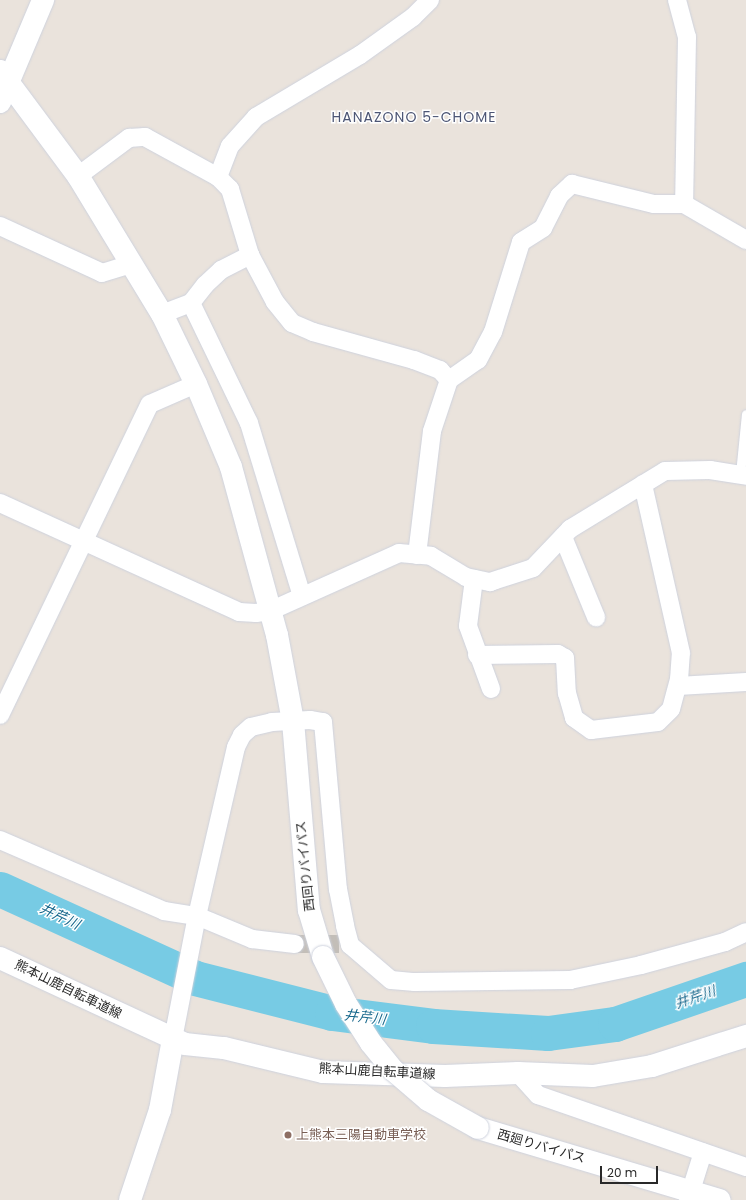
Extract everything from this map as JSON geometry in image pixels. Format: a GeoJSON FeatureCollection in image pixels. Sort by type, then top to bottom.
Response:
{"type":"FeatureCollection","features":[{"type":"Feature","properties":{"kind":"street"},"geometry":{"type":"LineString","coordinates":[[0,102],[4,77],[43,0]]}},
{"type":"Feature","properties":{"kind":"street"},"geometry":{"type":"LineString","coordinates":[[218,177],[230,146],[256,117],[360,55],[413,17],[429,0]]}},
{"type":"Feature","properties":{"kind":"street"},"geometry":{"type":"LineString","coordinates":[[677,0],[687,37],[684,204]]}},
{"type":"Feature","properties":{"kind":"street","name":"西回りバイパス"},"geometry":{"type":"LineString","coordinates":[[4,77],[78,176],[162,314],[196,384],[231,467],[263,578],[270,611],[278,635],[293,721],[309,910],[337,948],[346,1004],[371,1043],[393,1070],[428,1100],[478,1128]]}},
{"type":"Feature","properties":{"kind":"street"},"geometry":{"type":"LineString","coordinates":[[78,176],[130,138],[145,137],[218,177],[230,188],[250,255],[275,302],[292,323],[313,332],[414,360],[440,370],[449,380]]}},
{"type":"Feature","properties":{"kind":"street"},"geometry":{"type":"LineString","coordinates":[[417,555],[432,431],[449,380],[478,360],[493,332],[521,242],[543,228],[559,196],[572,184],[654,204],[684,204],[746,240]]}},
{"type":"Feature","properties":{"kind":"street"},"geometry":{"type":"LineString","coordinates":[[0,226],[102,273],[131,264]]}},
{"type":"Feature","properties":{"kind":"street"},"geometry":{"type":"LineString","coordinates":[[162,314],[191,303],[205,284],[221,270],[250,255]]}},
{"type":"Feature","properties":{"kind":"street"},"geometry":{"type":"LineString","coordinates":[[191,303],[249,423],[302,596]]}},
{"type":"Feature","properties":{"kind":"street"},"geometry":{"type":"LineString","coordinates":[[0,715],[82,541],[150,404],[196,384]]}},
{"type":"Feature","properties":{"kind":"street"},"geometry":{"type":"LineString","coordinates":[[0,503],[239,612],[270,611],[399,553],[431,556],[466,577],[490,582],[534,568],[570,529],[665,471],[710,470],[743,475]]}},
{"type":"Feature","properties":{"kind":"street"},"geometry":{"type":"LineString","coordinates":[[478,655],[558,654],[565,658],[567,694],[574,718],[591,730],[658,722],[671,709],[678,686],[681,653],[643,484]]}},
{"type":"Feature","properties":{"kind":"street"},"geometry":{"type":"LineString","coordinates":[[563,537],[596,617]]}},
{"type":"Feature","properties":{"kind":"street"},"geometry":{"type":"LineString","coordinates":[[474,579],[468,626],[491,689]]}},
{"type":"Feature","properties":{"kind":"street"},"geometry":{"type":"LineString","coordinates":[[678,686],[746,682]]}},
{"type":"Feature","properties":{"kind":"street"},"geometry":{"type":"LineString","coordinates":[[130,1200],[160,1110],[196,921],[236,747],[242,735],[251,727],[293,721],[323,722],[338,889],[337,948],[391,980],[415,982],[570,980],[641,965],[725,942],[746,932]]}},
{"type":"Feature","properties":{"kind":"street"},"geometry":{"type":"LineString","coordinates":[[0,840],[164,911],[245,937],[295,944]]}},
{"type":"Feature","properties":{"kind":"street","name":"熊本山鹿自転車道線"},"geometry":{"type":"LineString","coordinates":[[0,958],[175,1031],[185,1044],[224,1048],[323,1072],[445,1076],[518,1073],[600,1075],[652,1066],[746,1036]]}},
{"type":"Feature","properties":{"kind":"street"},"geometry":{"type":"LineString","coordinates":[[518,1073],[538,1095],[746,1167]]}},
{"type":"Feature","properties":{"kind":"street","name":"西廻りバイパス"},"geometry":{"type":"LineString","coordinates":[[478,1128],[690,1195],[719,1200]]}},
{"type":"Feature","properties":{"kind":"street"},"geometry":{"type":"LineString","coordinates":[[690,1195],[703,1152]]}},
{"type":"Feature","properties":{"kind":"lane"},"geometry":{"type":"LineString","coordinates":[[743,475],[746,414]]}},
{"type":"Feature","properties":{"kind":"waterway","name":"井芹川"},"geometry":{"type":"LineString","coordinates":[[0,889],[195,978],[332,1013],[433,1026],[548,1033],[615,1024],[746,979]]}},
{"type":"Feature","properties":{"kind":"tunnel"},"geometry":{"type":"LineString","coordinates":[[295,944],[339,944]]}},
{"type":"Feature","properties":{"kind":"place","name":"上熊本三陽自動車学校"},"geometry":{"type":"Point","coordinates":[288,1135]}},
{"type":"Feature","properties":{"kind":"district","name":"HANAZONO 5-CHOME"},"geometry":{"type":"Point","coordinates":[414,117]}}]}
